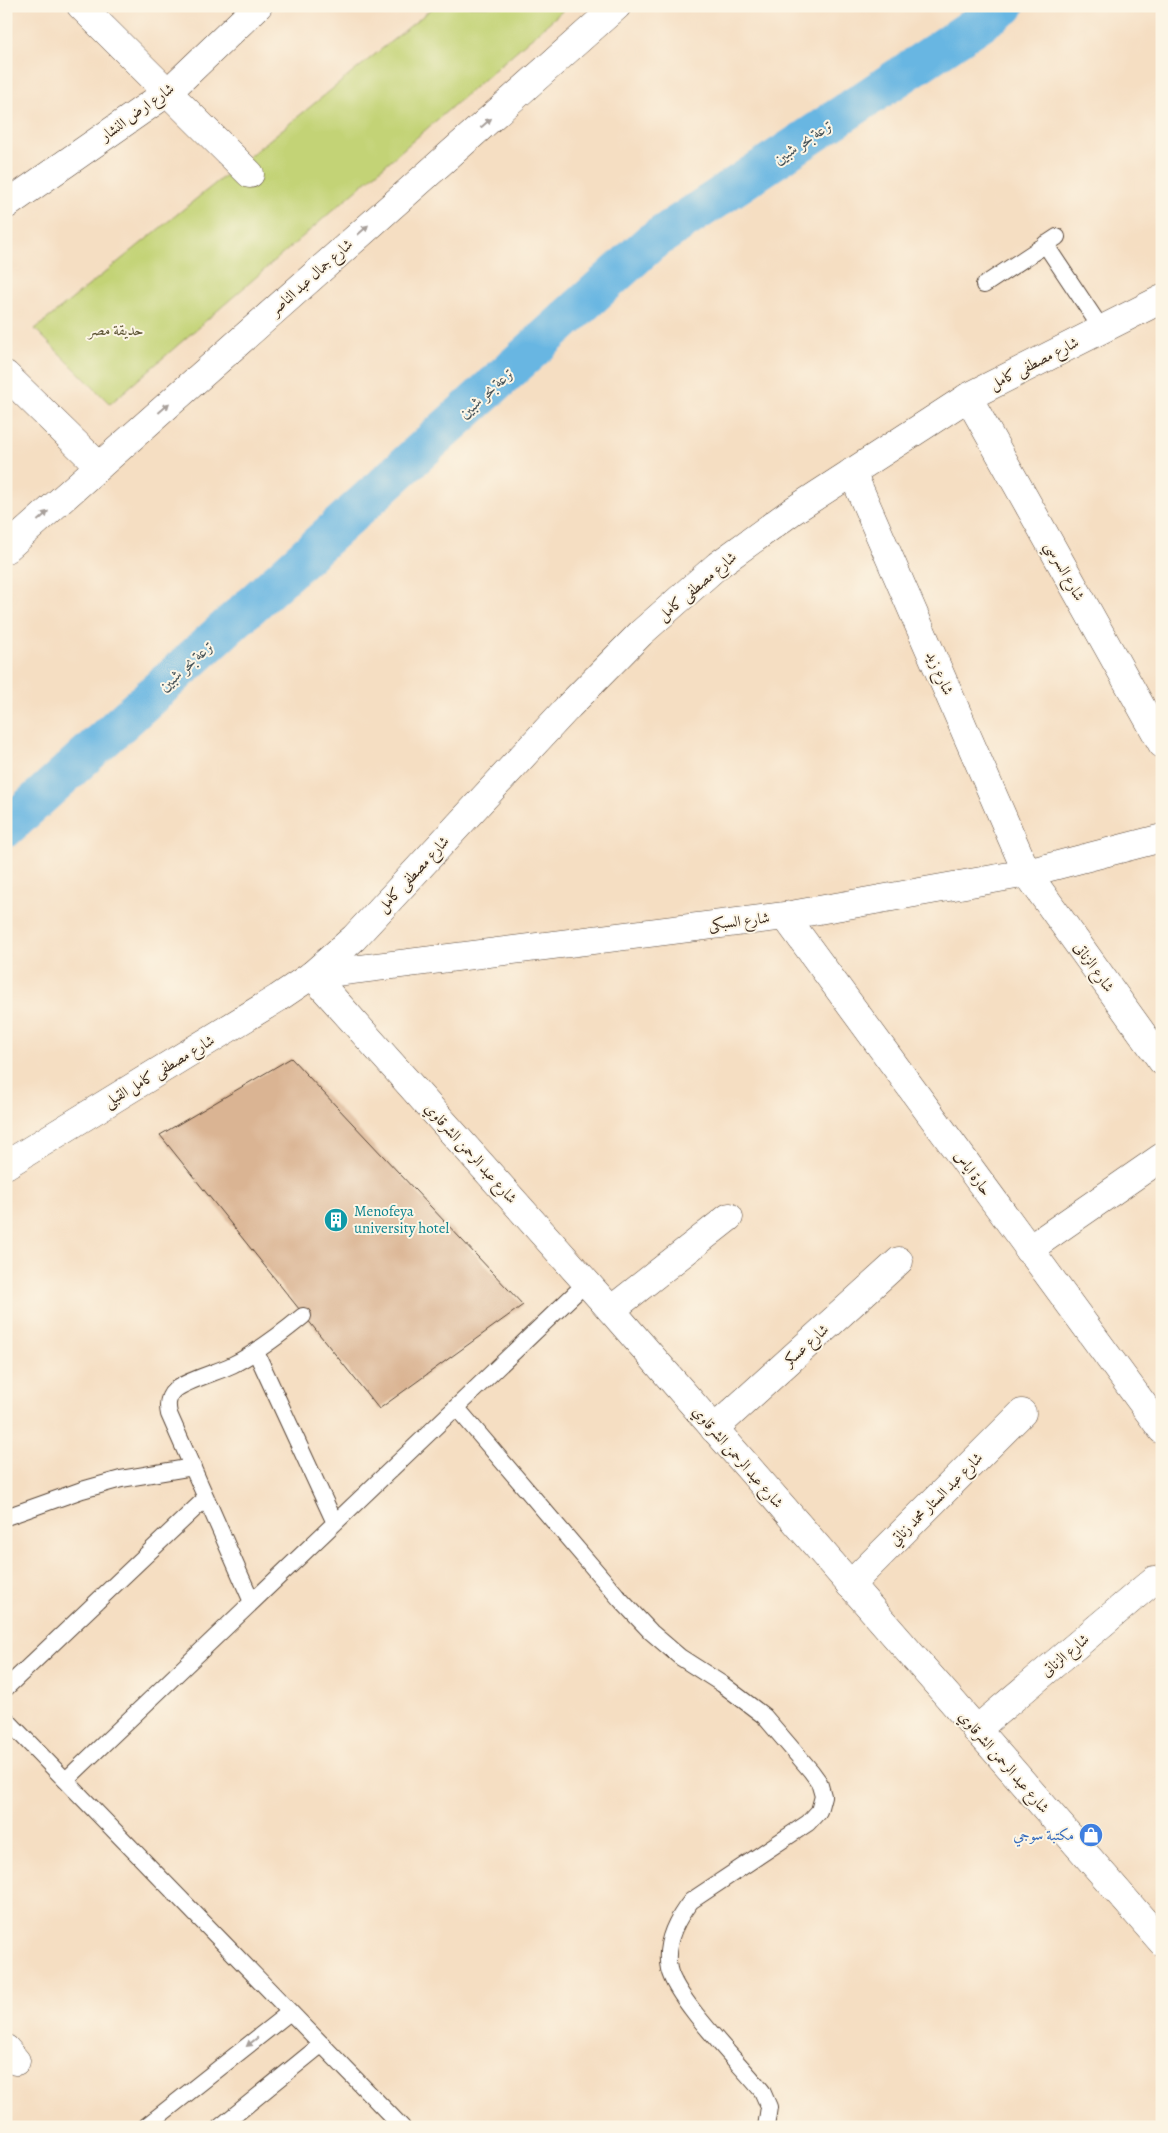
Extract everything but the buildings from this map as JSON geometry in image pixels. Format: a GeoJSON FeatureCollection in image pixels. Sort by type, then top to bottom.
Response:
{"type":"FeatureCollection","features":[{"type":"Feature","properties":{"kind":"street"},"geometry":{"type":"LineString","coordinates":[[80,6],[250,174]]}},
{"type":"Feature","properties":{"kind":"street","name":"شارع ارض النشار"},"geometry":{"type":"LineString","coordinates":[[6,205],[168,92],[258,6]]}},
{"type":"Feature","properties":{"kind":"street","name":"شارع جمال عبد الناصر"},"geometry":{"type":"LineString","coordinates":[[6,549],[617,6]]}},
{"type":"Feature","properties":{"kind":"street","name":"شارع مصطفى كامل"},"geometry":{"type":"LineString","coordinates":[[312,975],[354,938],[569,706],[641,633],[718,565],[794,510],[968,398],[1101,328],[1162,299]]}},
{"type":"Feature","properties":{"kind":"street"},"geometry":{"type":"LineString","coordinates":[[6,375],[99,466]]}},
{"type":"Feature","properties":{"kind":"street","name":"شارع السرسي"},"geometry":{"type":"LineString","coordinates":[[968,398],[1162,744]]}},
{"type":"Feature","properties":{"kind":"street","name":"شارع زيد"},"geometry":{"type":"LineString","coordinates":[[852,472],[1027,873]]}},
{"type":"Feature","properties":{"kind":"street","name":"شارع السبكى"},"geometry":{"type":"LineString","coordinates":[[312,975],[785,916],[1027,873],[1162,838]]}},
{"type":"Feature","properties":{"kind":"street","name":"شارع الزناتى"},"geometry":{"type":"LineString","coordinates":[[1027,873],[1162,1061]]}},
{"type":"Feature","properties":{"kind":"street","name":"حارة اياس"},"geometry":{"type":"LineString","coordinates":[[785,916],[1028,1250],[1162,1430]]}},
{"type":"Feature","properties":{"kind":"street","name":"شارع مصطفى كامل القبلى"},"geometry":{"type":"LineString","coordinates":[[6,1165],[278,998],[312,975]]}},
{"type":"Feature","properties":{"kind":"street","name":"شارع عبد الرحمن الشرقاوي"},"geometry":{"type":"LineString","coordinates":[[312,975],[611,1310],[1162,1942]]}},
{"type":"Feature","properties":{"kind":"street"},"geometry":{"type":"LineString","coordinates":[[1028,1250],[1162,1157]]}},
{"type":"Feature","properties":{"kind":"street"},"geometry":{"type":"LineString","coordinates":[[611,1310],[729,1217]]}},
{"type":"Feature","properties":{"kind":"street","name":"شارع عسكر"},"geometry":{"type":"LineString","coordinates":[[714,1429],[899,1261]]}},
{"type":"Feature","properties":{"kind":"street","name":"شارع عبد الستار محمد زناتي"},"geometry":{"type":"LineString","coordinates":[[850,1585],[1022,1413]]}},
{"type":"Feature","properties":{"kind":"street","name":"شارع الزناتى"},"geometry":{"type":"LineString","coordinates":[[976,1730],[1154,1580]]}},
{"type":"Feature","properties":{"kind":"lane"},"geometry":{"type":"LineString","coordinates":[[984,285],[1051,240],[1101,328]]}},
{"type":"Feature","properties":{"kind":"lane"},"geometry":{"type":"LineString","coordinates":[[66,1780],[586,1283]]}},
{"type":"Feature","properties":{"kind":"lane"},"geometry":{"type":"LineString","coordinates":[[252,1602],[169,1414],[167,1404],[170,1396],[177,1388],[210,1376],[256,1352],[303,1316]]}},
{"type":"Feature","properties":{"kind":"lane"},"geometry":{"type":"LineString","coordinates":[[256,1352],[335,1523]]}},
{"type":"Feature","properties":{"kind":"lane"},"geometry":{"type":"LineString","coordinates":[[456,1408],[618,1598],[680,1658],[722,1684],[764,1716],[819,1782],[823,1796],[819,1811],[808,1823],[691,1902],[679,1917],[670,1940],[669,1968],[681,1995],[762,2091],[769,2107],[766,2127]]}},
{"type":"Feature","properties":{"kind":"lane"},"geometry":{"type":"LineString","coordinates":[[6,1517],[82,1490],[121,1479],[193,1468]]}},
{"type":"Feature","properties":{"kind":"lane"},"geometry":{"type":"LineString","coordinates":[[6,1688],[206,1498]]}},
{"type":"Feature","properties":{"kind":"lane"},"geometry":{"type":"LineString","coordinates":[[6,1719],[402,2127]]}},
{"type":"Feature","properties":{"kind":"lane"},"geometry":{"type":"LineString","coordinates":[[146,2127],[290,2012]]}},
{"type":"Feature","properties":{"kind":"lane"},"geometry":{"type":"LineString","coordinates":[[220,2127],[322,2044]]}},
{"type":"Feature","properties":{"kind":"green space","name":"حديقة مصر"},"geometry":{"type":"Polygon","coordinates":[[[435,6],[568,6],[110,404],[35,329],[435,6]]]}},
{"type":"Feature","properties":{"kind":"waterway","name":"ترعة بحر شبين"},"geometry":{"type":"LineString","coordinates":[[6,828],[650,243],[1005,6]]}},
{"type":"Feature","properties":{"kind":"place","name":"Menofeya university hotel"},"geometry":{"type":"Point","coordinates":[336,1220]}},
{"type":"Feature","properties":{"kind":"place","name":"مكتبة سوجي"},"geometry":{"type":"Point","coordinates":[1091,1835]}}]}
